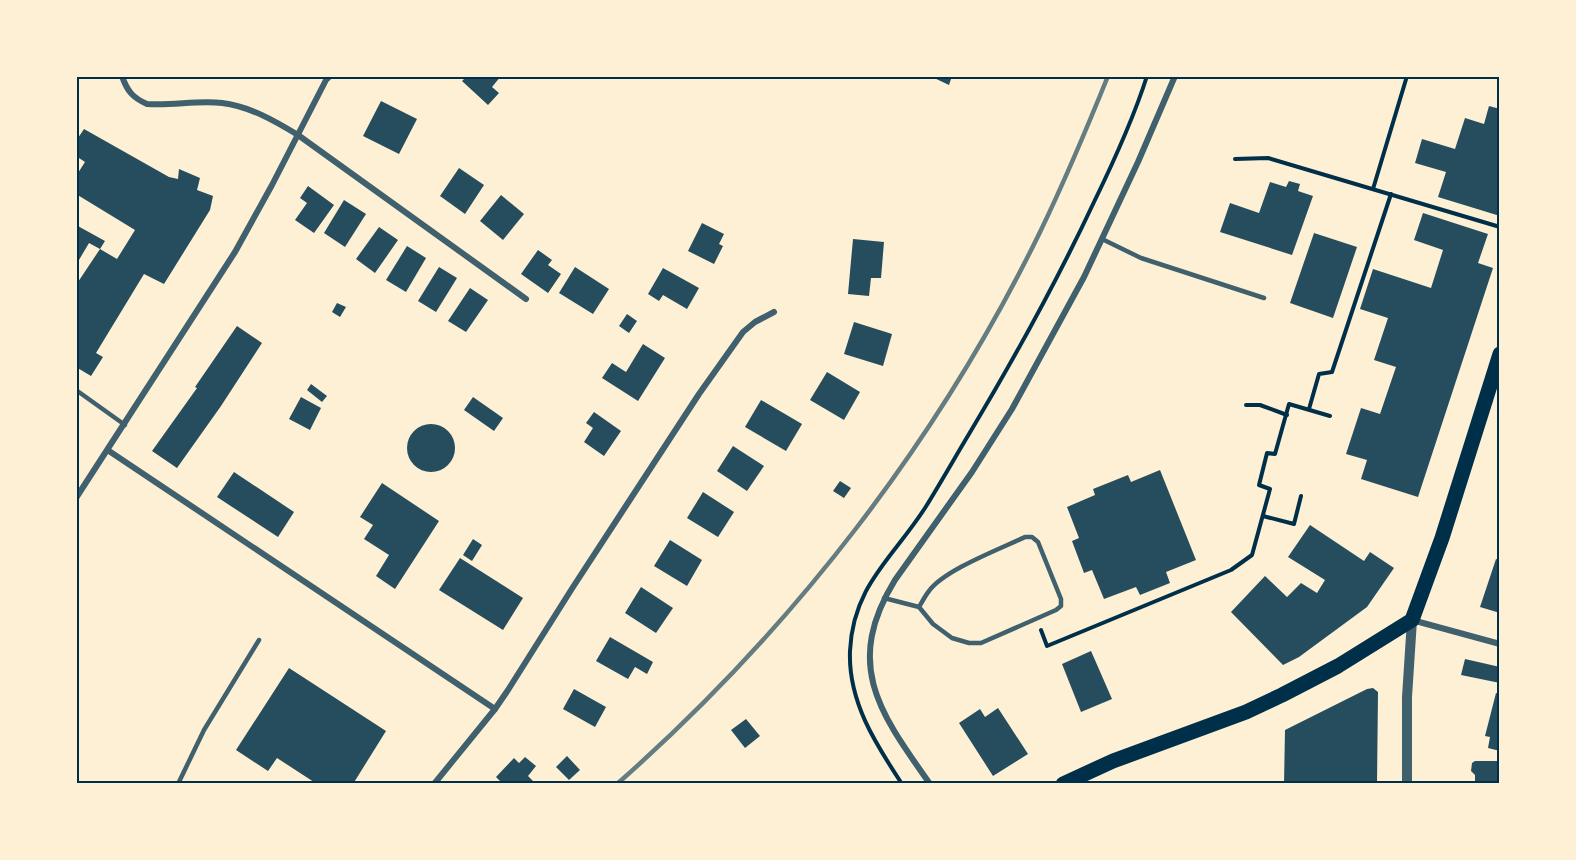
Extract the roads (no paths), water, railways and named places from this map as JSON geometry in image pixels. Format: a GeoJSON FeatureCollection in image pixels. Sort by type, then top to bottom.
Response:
{"type":"FeatureCollection","features":[{"type":"Feature","properties":{"kind":"main road"},"geometry":{"type":"LineString","coordinates":[[1064,783],[1113,761],[1246,711],[1282,695],[1358,654],[1412,620],[1442,538],[1500,354]]}},
{"type":"Feature","properties":{"kind":"street"},"geometry":{"type":"LineString","coordinates":[[122,76],[129,93],[137,100],[147,104],[210,102],[229,105],[275,121],[298,135],[526,299]]}},
{"type":"Feature","properties":{"kind":"street"},"geometry":{"type":"LineString","coordinates":[[930,783],[894,732],[881,709],[870,664],[875,620],[884,598],[972,472],[1012,409],[1102,239],[1175,76]]}},
{"type":"Feature","properties":{"kind":"street"},"geometry":{"type":"LineString","coordinates":[[76,498],[109,451],[236,252],[326,78]]}},
{"type":"Feature","properties":{"kind":"street"},"geometry":{"type":"LineString","coordinates":[[434,783],[495,709],[699,393],[743,332],[755,322],[774,312]]}},
{"type":"Feature","properties":{"kind":"street"},"geometry":{"type":"LineString","coordinates":[[109,451],[495,709]]}},
{"type":"Feature","properties":{"kind":"street"},"geometry":{"type":"LineString","coordinates":[[1407,783],[1407,697],[1412,620],[1500,645]]}},
{"type":"Feature","properties":{"kind":"lane"},"geometry":{"type":"LineString","coordinates":[[1102,239],[1141,258],[1264,298]]}},
{"type":"Feature","properties":{"kind":"lane"},"geometry":{"type":"LineString","coordinates":[[76,390],[125,425]]}},
{"type":"Feature","properties":{"kind":"lane"},"geometry":{"type":"LineString","coordinates":[[884,598],[919,607],[933,624],[952,638],[981,644],[1056,610],[1061,606],[1061,599],[1038,542],[1032,537],[1025,537],[951,573],[929,590],[919,607]]}},
{"type":"Feature","properties":{"kind":"lane"},"geometry":{"type":"LineString","coordinates":[[178,783],[204,730],[259,640]]}},
{"type":"Feature","properties":{"kind":"railway"},"geometry":{"type":"LineString","coordinates":[[617,784],[681,725],[743,662],[856,528],[908,457],[956,384],[1001,308],[1050,211],[1108,76]]}}]}
